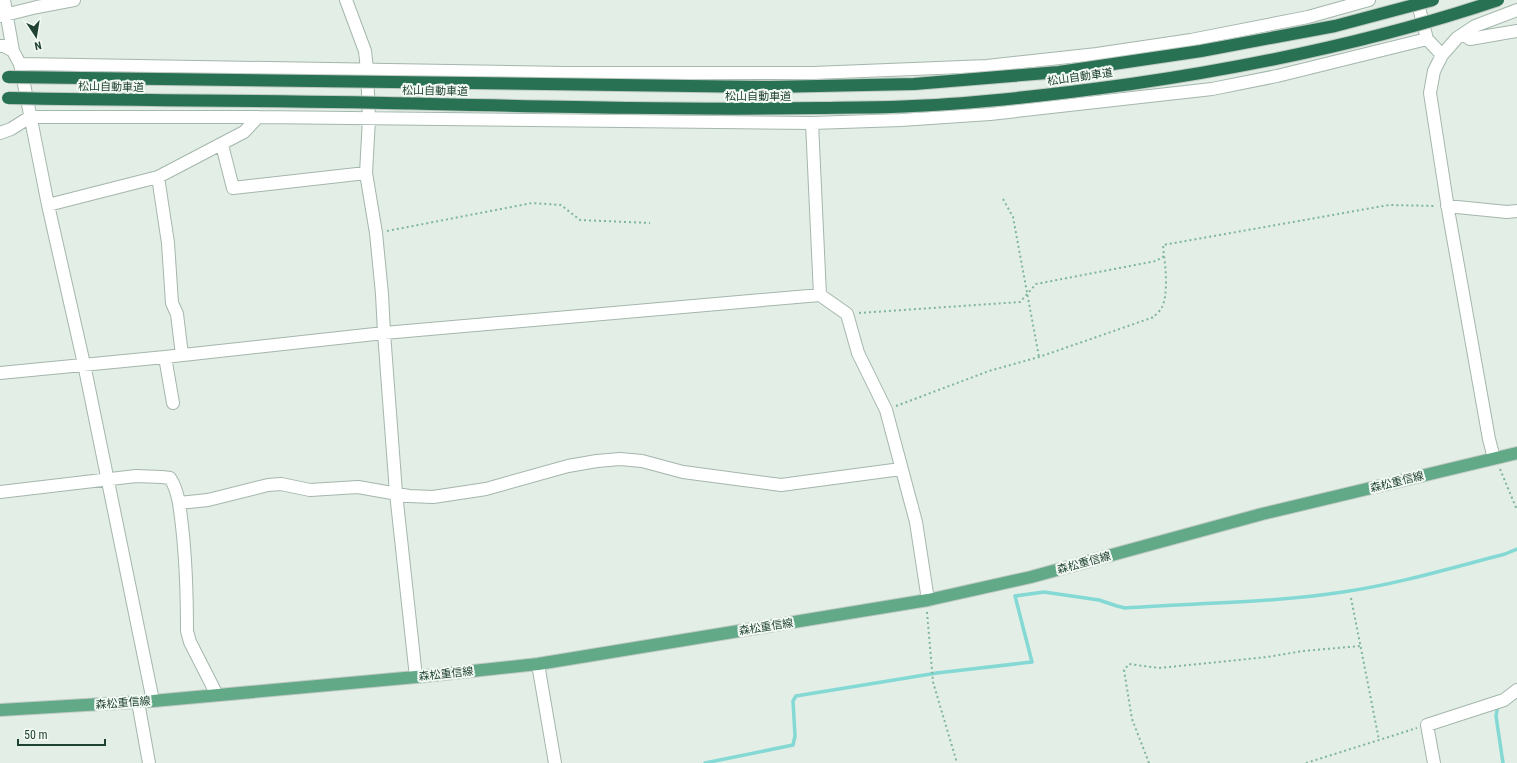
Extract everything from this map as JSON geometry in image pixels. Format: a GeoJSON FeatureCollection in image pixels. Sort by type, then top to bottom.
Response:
{"type":"FeatureCollection","features":[{"type":"Feature","properties":{"kind":"highway","name":"松山自動車道"},"geometry":{"type":"LineString","coordinates":[[8,77],[769,87],[914,84],[1059,72],[1201,51],[1335,26],[1433,0]]}},
{"type":"Feature","properties":{"kind":"highway","name":"松山自動車道"},"geometry":{"type":"LineString","coordinates":[[8,98],[188,101],[332,101],[624,109],[769,109],[914,106],[1060,94],[1206,73],[1340,45],[1444,18],[1498,0]]}},
{"type":"Feature","properties":{"kind":"main road","name":"森松重信線"},"geometry":{"type":"LineString","coordinates":[[0,710],[153,701],[416,677],[538,664],[928,600],[1032,577],[1262,514],[1517,453]]}},
{"type":"Feature","properties":{"kind":"street"},"geometry":{"type":"LineString","coordinates":[[4,0],[4,15],[14,51],[20,64],[48,204],[84,364],[153,701]]}},
{"type":"Feature","properties":{"kind":"street"},"geometry":{"type":"LineString","coordinates":[[4,15],[74,0]]}},
{"type":"Feature","properties":{"kind":"street"},"geometry":{"type":"LineString","coordinates":[[346,0],[365,51],[367,69],[369,119],[366,173],[376,233],[382,294],[396,493],[416,677]]}},
{"type":"Feature","properties":{"kind":"street"},"geometry":{"type":"LineString","coordinates":[[20,64],[565,73],[814,73],[987,66],[1097,54],[1191,40],[1308,17],[1369,0]]}},
{"type":"Feature","properties":{"kind":"street"},"geometry":{"type":"LineString","coordinates":[[1417,0],[1427,39],[1442,55]]}},
{"type":"Feature","properties":{"kind":"street"},"geometry":{"type":"LineString","coordinates":[[1494,458],[1489,439],[1447,206],[1430,93],[1434,71],[1442,55],[1457,38],[1475,26],[1517,10]]}},
{"type":"Feature","properties":{"kind":"street"},"geometry":{"type":"LineString","coordinates":[[1463,34],[1470,39],[1517,31]]}},
{"type":"Feature","properties":{"kind":"street"},"geometry":{"type":"LineString","coordinates":[[0,134],[30,117],[258,117],[812,123],[901,120],[990,114],[1212,89],[1277,76],[1427,39]]}},
{"type":"Feature","properties":{"kind":"street"},"geometry":{"type":"LineString","coordinates":[[0,46],[4,46],[14,51]]}},
{"type":"Feature","properties":{"kind":"street"},"geometry":{"type":"LineString","coordinates":[[48,204],[158,177],[222,145],[244,132],[258,117]]}},
{"type":"Feature","properties":{"kind":"street"},"geometry":{"type":"LineString","coordinates":[[812,123],[820,295]]}},
{"type":"Feature","properties":{"kind":"street"},"geometry":{"type":"LineString","coordinates":[[222,145],[234,188],[366,173]]}},
{"type":"Feature","properties":{"kind":"street"},"geometry":{"type":"LineString","coordinates":[[158,177],[168,243],[172,302],[177,314],[182,355]]}},
{"type":"Feature","properties":{"kind":"street"},"geometry":{"type":"LineString","coordinates":[[1447,206],[1507,212],[1517,211]]}},
{"type":"Feature","properties":{"kind":"street"},"geometry":{"type":"LineString","coordinates":[[0,373],[384,333],[820,295],[847,314],[858,353],[886,410],[916,522],[928,600]]}},
{"type":"Feature","properties":{"kind":"street"},"geometry":{"type":"LineString","coordinates":[[165,357],[173,403]]}},
{"type":"Feature","properties":{"kind":"street"},"geometry":{"type":"LineString","coordinates":[[179,503],[208,500],[268,485],[281,484],[310,490],[358,487],[409,496],[433,497],[486,489],[568,466],[620,459],[642,461],[683,472],[781,485],[901,469]]}},
{"type":"Feature","properties":{"kind":"street"},"geometry":{"type":"LineString","coordinates":[[0,492],[136,476],[170,478],[174,485],[179,503],[186,558],[187,631],[190,642],[217,695]]}},
{"type":"Feature","properties":{"kind":"street"},"geometry":{"type":"LineString","coordinates":[[538,664],[556,763]]}},
{"type":"Feature","properties":{"kind":"street"},"geometry":{"type":"LineString","coordinates":[[1434,763],[1427,725],[1504,700],[1517,690]]}},
{"type":"Feature","properties":{"kind":"street"},"geometry":{"type":"LineString","coordinates":[[138,702],[149,763]]}},
{"type":"Feature","properties":{"kind":"path"},"geometry":{"type":"LineString","coordinates":[[1003,200],[1013,217],[1039,357]]}},
{"type":"Feature","properties":{"kind":"path"},"geometry":{"type":"LineString","coordinates":[[376,233],[532,203],[561,205],[580,220],[650,223]]}},
{"type":"Feature","properties":{"kind":"path"},"geometry":{"type":"LineString","coordinates":[[886,410],[989,371],[1039,357],[1154,317],[1162,307],[1166,288],[1166,268],[1163,245],[1389,205],[1447,206]]}},
{"type":"Feature","properties":{"kind":"path"},"geometry":{"type":"LineString","coordinates":[[847,314],[1010,304],[1020,302],[1036,284],[1156,261],[1164,256]]}},
{"type":"Feature","properties":{"kind":"path"},"geometry":{"type":"LineString","coordinates":[[1494,458],[1517,510]]}},
{"type":"Feature","properties":{"kind":"path"},"geometry":{"type":"LineString","coordinates":[[1351,598],[1379,740]]}},
{"type":"Feature","properties":{"kind":"path"},"geometry":{"type":"LineString","coordinates":[[928,600],[927,610],[933,682],[957,763]]}},
{"type":"Feature","properties":{"kind":"path"},"geometry":{"type":"LineString","coordinates":[[1149,763],[1132,719],[1124,670],[1129,664],[1159,668],[1267,657],[1303,651],[1360,646]]}},
{"type":"Feature","properties":{"kind":"path"},"geometry":{"type":"LineString","coordinates":[[1306,763],[1427,725]]}},
{"type":"Feature","properties":{"kind":"waterway"},"geometry":{"type":"LineString","coordinates":[[705,763],[793,745],[795,736],[793,701],[796,696],[937,673],[1032,662],[1015,596],[1044,592],[1099,600],[1125,608],[1316,596],[1384,585],[1505,554],[1517,549]]}},
{"type":"Feature","properties":{"kind":"waterway"},"geometry":{"type":"LineString","coordinates":[[1498,705],[1496,716],[1503,763]]}}]}
